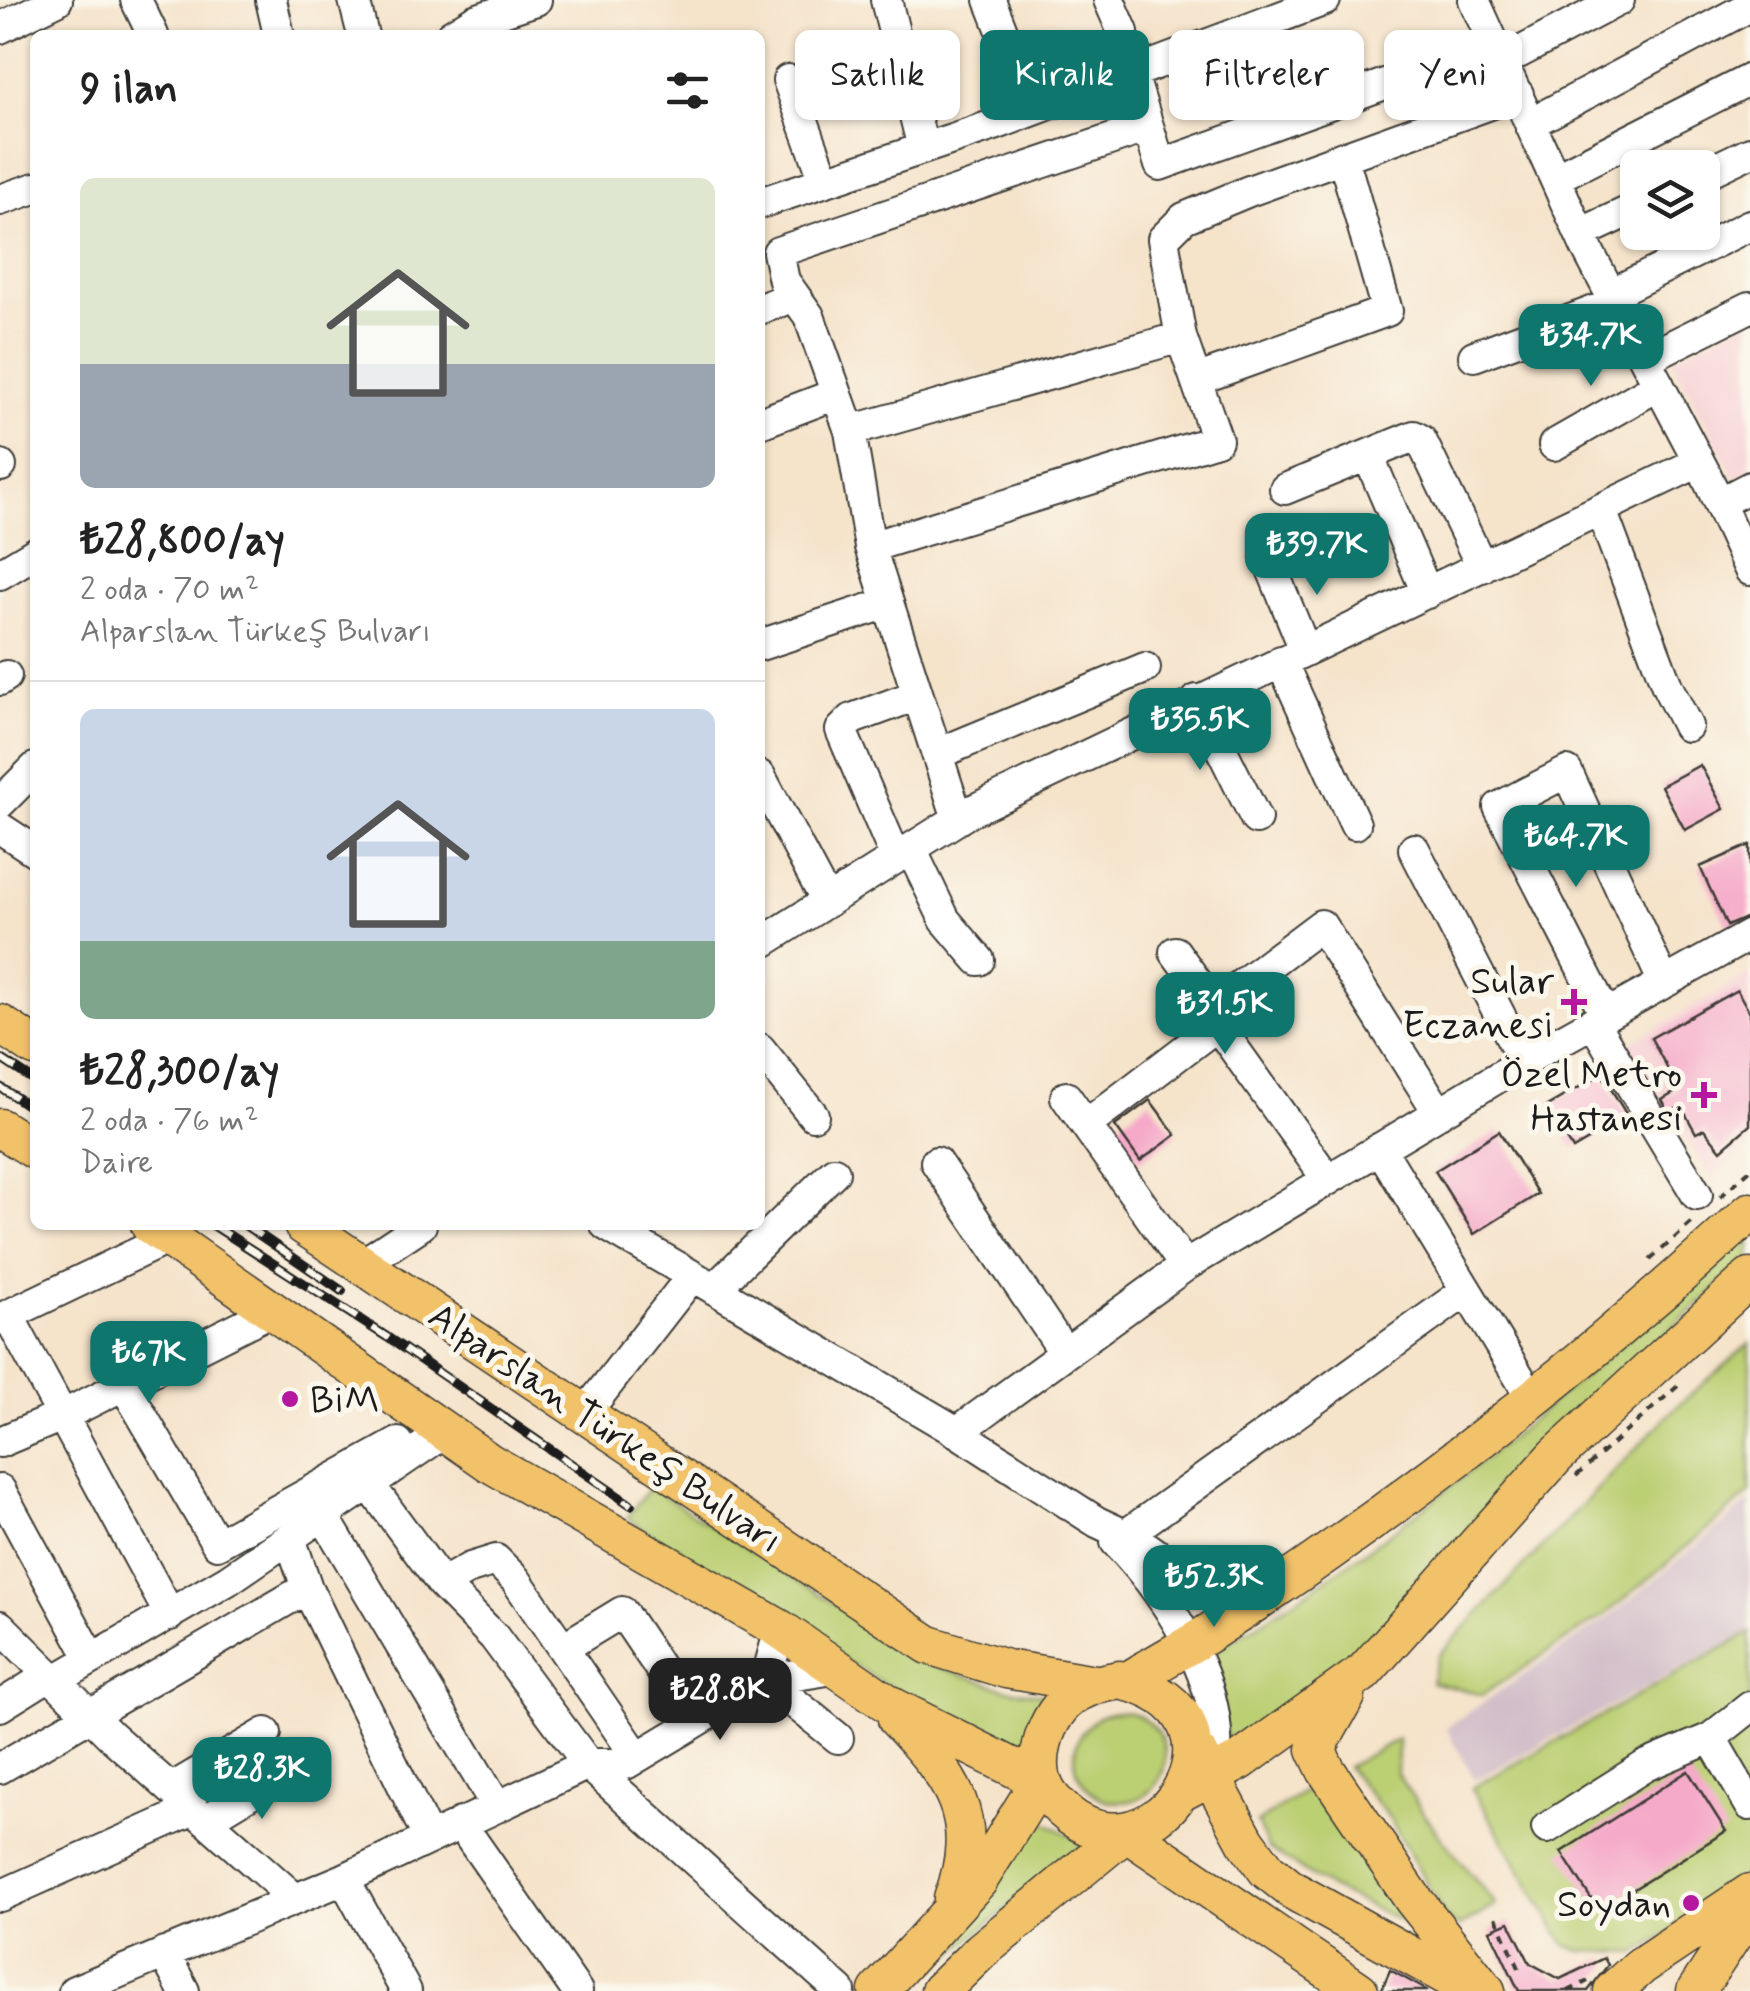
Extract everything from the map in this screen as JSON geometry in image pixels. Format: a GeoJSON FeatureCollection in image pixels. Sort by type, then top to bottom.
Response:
{"type":"FeatureCollection","features":[{"type":"Feature","properties":{"kind":"main road"},"geometry":{"type":"LineString","coordinates":[[0,1024],[30,1043]]}},
{"type":"Feature","properties":{"kind":"main road"},"geometry":{"type":"LineString","coordinates":[[0,1128],[30,1147]]}},
{"type":"Feature","properties":{"kind":"main road"},"geometry":{"type":"LineString","coordinates":[[878,1991],[946,1921],[978,1880],[1040,1781],[1045,1736],[1056,1713],[1073,1695],[1111,1683],[1188,1645],[1257,1601],[1526,1406],[1619,1330],[1750,1212]]}},
{"type":"Feature","properties":{"kind":"main road","name":"Alparslan Türkeş Bulvarı"},"geometry":{"type":"LineString","coordinates":[[310,1230],[906,1631],[963,1659],[1111,1683]]}},
{"type":"Feature","properties":{"kind":"main road","name":"Alparslan Türkeş Bulvarı"},"geometry":{"type":"LineString","coordinates":[[159,1232],[490,1464],[780,1630],[874,1695]]}},
{"type":"Feature","properties":{"kind":"main road"},"geometry":{"type":"LineString","coordinates":[[1486,1991],[1414,1899],[1316,1748],[1356,1678],[1556,1456],[1750,1278]]}},
{"type":"Feature","properties":{"kind":"main road"},"geometry":{"type":"LineString","coordinates":[[940,1991],[981,1951],[1126,1832],[1151,1823],[1198,1784],[1356,1678]]}},
{"type":"Feature","properties":{"kind":"main road"},"geometry":{"type":"LineString","coordinates":[[1111,1683],[1167,1698],[1183,1717],[1192,1741],[1198,1784],[1267,1870],[1292,1890],[1474,1991]]}},
{"type":"Feature","properties":{"kind":"main road"},"geometry":{"type":"LineString","coordinates":[[874,1695],[1040,1781],[1060,1808],[1103,1829],[1126,1832],[1359,1991]]}},
{"type":"Feature","properties":{"kind":"main road"},"geometry":{"type":"LineString","coordinates":[[874,1695],[944,1768],[965,1824],[964,1868],[946,1921]]}},
{"type":"Feature","properties":{"kind":"main road"},"geometry":{"type":"LineString","coordinates":[[1614,1991],[1641,1966],[1750,1892]]}},
{"type":"Feature","properties":{"kind":"main road"},"geometry":{"type":"LineString","coordinates":[[1696,1991],[1734,1934],[1750,1924]]}},
{"type":"Feature","properties":{"kind":"street"},"geometry":{"type":"LineString","coordinates":[[136,0],[150,30]]}},
{"type":"Feature","properties":{"kind":"street"},"geometry":{"type":"LineString","coordinates":[[271,0],[278,30]]}},
{"type":"Feature","properties":{"kind":"street"},"geometry":{"type":"LineString","coordinates":[[354,0],[362,30]]}},
{"type":"Feature","properties":{"kind":"street"},"geometry":{"type":"LineString","coordinates":[[886,0],[923,148]]}},
{"type":"Feature","properties":{"kind":"street"},"geometry":{"type":"LineString","coordinates":[[990,0],[1002,30]]}},
{"type":"Feature","properties":{"kind":"street"},"geometry":{"type":"LineString","coordinates":[[1109,0],[1122,30]]}},
{"type":"Feature","properties":{"kind":"street"},"geometry":{"type":"LineString","coordinates":[[1149,68],[1326,0]]}},
{"type":"Feature","properties":{"kind":"street"},"geometry":{"type":"LineString","coordinates":[[1474,0],[1489,30]]}},
{"type":"Feature","properties":{"kind":"street"},"geometry":{"type":"LineString","coordinates":[[1522,43],[1618,0]]}},
{"type":"Feature","properties":{"kind":"street"},"geometry":{"type":"LineString","coordinates":[[466,18],[518,3]]}},
{"type":"Feature","properties":{"kind":"street"},"geometry":{"type":"LineString","coordinates":[[1530,122],[1750,6]]}},
{"type":"Feature","properties":{"kind":"street"},"geometry":{"type":"LineString","coordinates":[[0,28],[43,11]]}},
{"type":"Feature","properties":{"kind":"street"},"geometry":{"type":"LineString","coordinates":[[1556,178],[1750,79]]}},
{"type":"Feature","properties":{"kind":"street"},"geometry":{"type":"LineString","coordinates":[[788,80],[825,181]]}},
{"type":"Feature","properties":{"kind":"street"},"geometry":{"type":"LineString","coordinates":[[1146,120],[1160,165],[1384,91]]}},
{"type":"Feature","properties":{"kind":"street"},"geometry":{"type":"LineString","coordinates":[[1522,103],[1580,234],[1699,462],[1750,570]]}},
{"type":"Feature","properties":{"kind":"street"},"geometry":{"type":"LineString","coordinates":[[765,201],[1004,120]]}},
{"type":"Feature","properties":{"kind":"street"},"geometry":{"type":"LineString","coordinates":[[870,547],[1217,440],[1181,337],[1163,238],[1169,229],[1216,204],[1446,120]]}},
{"type":"Feature","properties":{"kind":"street"},"geometry":{"type":"LineString","coordinates":[[958,819],[870,547],[850,431],[810,316],[792,297],[778,252],[1148,128]]}},
{"type":"Feature","properties":{"kind":"street"},"geometry":{"type":"LineString","coordinates":[[1720,166],[1750,152]]}},
{"type":"Feature","properties":{"kind":"street"},"geometry":{"type":"LineString","coordinates":[[1196,380],[1387,312],[1343,157]]}},
{"type":"Feature","properties":{"kind":"street"},"geometry":{"type":"LineString","coordinates":[[0,200],[30,190]]}},
{"type":"Feature","properties":{"kind":"street"},"geometry":{"type":"LineString","coordinates":[[1580,234],[1620,215]]}},
{"type":"Feature","properties":{"kind":"street"},"geometry":{"type":"LineString","coordinates":[[1474,356],[1613,299],[1750,225]]}},
{"type":"Feature","properties":{"kind":"street"},"geometry":{"type":"LineString","coordinates":[[765,308],[792,297]]}},
{"type":"Feature","properties":{"kind":"street"},"geometry":{"type":"LineString","coordinates":[[1554,445],[1652,372],[1750,307]]}},
{"type":"Feature","properties":{"kind":"street"},"geometry":{"type":"LineString","coordinates":[[850,431],[1181,337]]}},
{"type":"Feature","properties":{"kind":"street"},"geometry":{"type":"LineString","coordinates":[[765,421],[836,394]]}},
{"type":"Feature","properties":{"kind":"street"},"geometry":{"type":"LineString","coordinates":[[1285,489],[1414,436],[1422,440],[1482,567]]}},
{"type":"Feature","properties":{"kind":"street"},"geometry":{"type":"LineString","coordinates":[[1368,455],[1428,593]]}},
{"type":"Feature","properties":{"kind":"street"},"geometry":{"type":"LineString","coordinates":[[765,941],[958,819],[1197,700],[1699,462]]}},
{"type":"Feature","properties":{"kind":"street"},"geometry":{"type":"LineString","coordinates":[[1719,503],[1750,488]]}},
{"type":"Feature","properties":{"kind":"street"},"geometry":{"type":"LineString","coordinates":[[1600,510],[1687,726]]}},
{"type":"Feature","properties":{"kind":"street"},"geometry":{"type":"LineString","coordinates":[[0,574],[30,556]]}},
{"type":"Feature","properties":{"kind":"street"},"geometry":{"type":"LineString","coordinates":[[1272,569],[1293,655],[1355,824]]}},
{"type":"Feature","properties":{"kind":"street"},"geometry":{"type":"LineString","coordinates":[[765,643],[888,604]]}},
{"type":"Feature","properties":{"kind":"street"},"geometry":{"type":"LineString","coordinates":[[936,754],[1145,668]]}},
{"type":"Feature","properties":{"kind":"street"},"geometry":{"type":"LineString","coordinates":[[918,694],[852,719],[841,730],[904,854],[945,920],[979,960]]}},
{"type":"Feature","properties":{"kind":"street"},"geometry":{"type":"LineString","coordinates":[[1197,700],[1256,819]]}},
{"type":"Feature","properties":{"kind":"street"},"geometry":{"type":"LineString","coordinates":[[1664,983],[1567,772],[1499,807],[1599,1019],[1697,1195]]}},
{"type":"Feature","properties":{"kind":"street"},"geometry":{"type":"LineString","coordinates":[[0,803],[30,773]]}},
{"type":"Feature","properties":{"kind":"street"},"geometry":{"type":"LineString","coordinates":[[765,785],[827,902]]}},
{"type":"Feature","properties":{"kind":"street"},"geometry":{"type":"LineString","coordinates":[[0,828],[30,848]]}},
{"type":"Feature","properties":{"kind":"street"},"geometry":{"type":"LineString","coordinates":[[1414,849],[1524,1062]]}},
{"type":"Feature","properties":{"kind":"street"},"geometry":{"type":"LineString","coordinates":[[1086,1125],[1321,925],[1439,1113]]}},
{"type":"Feature","properties":{"kind":"street"},"geometry":{"type":"LineString","coordinates":[[957,1432],[1185,1266],[1524,1062],[1750,935]]}},
{"type":"Feature","properties":{"kind":"street"},"geometry":{"type":"LineString","coordinates":[[1175,952],[1328,1180]]}},
{"type":"Feature","properties":{"kind":"street"},"geometry":{"type":"LineString","coordinates":[[765,1054],[814,1114]]}},
{"type":"Feature","properties":{"kind":"street"},"geometry":{"type":"LineString","coordinates":[[1066,1097],[1185,1266]]}},
{"type":"Feature","properties":{"kind":"street"},"geometry":{"type":"LineString","coordinates":[[1380,1148],[1466,1292],[1526,1406]]}},
{"type":"Feature","properties":{"kind":"street"},"geometry":{"type":"LineString","coordinates":[[936,1162],[1065,1353]]}},
{"type":"Feature","properties":{"kind":"street"},"geometry":{"type":"LineString","coordinates":[[765,1230],[834,1172]]}},
{"type":"Feature","properties":{"kind":"street"},"geometry":{"type":"LineString","coordinates":[[361,1264],[414,1230]]}},
{"type":"Feature","properties":{"kind":"street"},"geometry":{"type":"LineString","coordinates":[[615,1230],[957,1432],[1203,1587],[1257,1601]]}},
{"type":"Feature","properties":{"kind":"street"},"geometry":{"type":"LineString","coordinates":[[586,1412],[703,1282],[765,1230]]}},
{"type":"Feature","properties":{"kind":"street"},"geometry":{"type":"LineString","coordinates":[[159,1232],[4,1317],[170,1614]]}},
{"type":"Feature","properties":{"kind":"street"},"geometry":{"type":"LineString","coordinates":[[1113,1533],[1466,1292]]}},
{"type":"Feature","properties":{"kind":"street"},"geometry":{"type":"LineString","coordinates":[[0,1442],[62,1416],[271,1312]]}},
{"type":"Feature","properties":{"kind":"street"},"geometry":{"type":"LineString","coordinates":[[124,1385],[217,1544],[439,1428]]}},
{"type":"Feature","properties":{"kind":"street"},"geometry":{"type":"LineString","coordinates":[[0,1706],[92,1660],[170,1614],[323,1516],[439,1428]]}},
{"type":"Feature","properties":{"kind":"street"},"geometry":{"type":"LineString","coordinates":[[369,1484],[442,1584],[494,1637],[588,1764],[840,1991]]}},
{"type":"Feature","properties":{"kind":"street"},"geometry":{"type":"LineString","coordinates":[[0,1490],[92,1660]]}},
{"type":"Feature","properties":{"kind":"street"},"geometry":{"type":"LineString","coordinates":[[323,1516],[496,1807]]}},
{"type":"Feature","properties":{"kind":"street"},"geometry":{"type":"LineString","coordinates":[[1113,1533],[1149,1576],[1198,1662],[1218,1740],[1198,1784]]}},
{"type":"Feature","properties":{"kind":"street"},"geometry":{"type":"LineString","coordinates":[[290,1538],[307,1588],[429,1839]]}},
{"type":"Feature","properties":{"kind":"street"},"geometry":{"type":"LineString","coordinates":[[442,1584],[470,1568],[496,1560],[516,1580],[638,1758]]}},
{"type":"Feature","properties":{"kind":"street"},"geometry":{"type":"LineString","coordinates":[[0,1768],[92,1718],[307,1588]]}},
{"type":"Feature","properties":{"kind":"street"},"geometry":{"type":"LineString","coordinates":[[563,1648],[622,1612],[696,1722]]}},
{"type":"Feature","properties":{"kind":"street"},"geometry":{"type":"LineString","coordinates":[[0,1626],[92,1718],[294,1900]]}},
{"type":"Feature","properties":{"kind":"street"},"geometry":{"type":"LineString","coordinates":[[766,1680],[780,1630]]}},
{"type":"Feature","properties":{"kind":"street"},"geometry":{"type":"LineString","coordinates":[[74,1991],[344,1879],[588,1764],[626,1764],[766,1680],[839,1668]]}},
{"type":"Feature","properties":{"kind":"street"},"geometry":{"type":"LineString","coordinates":[[766,1680],[838,1738]]}},
{"type":"Feature","properties":{"kind":"street"},"geometry":{"type":"LineString","coordinates":[[1548,1828],[1645,1766],[1711,1738],[1750,1707]]}},
{"type":"Feature","properties":{"kind":"street"},"geometry":{"type":"LineString","coordinates":[[171,1789],[266,1734]]}},
{"type":"Feature","properties":{"kind":"street"},"geometry":{"type":"LineString","coordinates":[[1711,1738],[1750,1805]]}},
{"type":"Feature","properties":{"kind":"street"},"geometry":{"type":"LineString","coordinates":[[0,1896],[200,1814],[288,1771]]}},
{"type":"Feature","properties":{"kind":"street"},"geometry":{"type":"LineString","coordinates":[[460,1824],[577,1991]]}},
{"type":"Feature","properties":{"kind":"street"},"geometry":{"type":"LineString","coordinates":[[344,1879],[406,1991]]}},
{"type":"Feature","properties":{"kind":"street"},"geometry":{"type":"LineString","coordinates":[[164,1954],[184,1991]]}},
{"type":"Feature","properties":{"kind":"path"},"geometry":{"type":"LineString","coordinates":[[1648,1262],[1750,1170]]}},
{"type":"Feature","properties":{"kind":"path"},"geometry":{"type":"LineString","coordinates":[[1496,1917],[1519,1968]]}},
{"type":"Feature","properties":{"kind":"shaded area"},"geometry":{"type":"Polygon","coordinates":[[[1750,320],[1750,472],[1735,479],[1672,358],[1750,320]]]}},
{"type":"Feature","properties":{"kind":"shaded area","name":"Özel Metro Hastanesi"},"geometry":{"type":"Polygon","coordinates":[[[1750,974],[1750,1145],[1712,1179],[1627,1045],[1750,974]]]}},
{"type":"Feature","properties":{"kind":"shaded area"},"geometry":{"type":"Polygon","coordinates":[[[1750,1501],[1750,1631],[1475,1780],[1446,1728],[1613,1614],[1750,1501]]]}},
{"type":"Feature","properties":{"kind":"green space"},"geometry":{"type":"Polygon","coordinates":[[[1750,1231],[1750,1258],[1603,1391],[1348,1665],[1230,1749],[1207,1655],[1281,1610],[1421,1510],[1750,1231]]]}},
{"type":"Feature","properties":{"kind":"green space"},"geometry":{"type":"Polygon","coordinates":[[[1750,1343],[1750,1493],[1610,1611],[1482,1695],[1431,1682],[1438,1656],[1672,1411],[1750,1343]]]}},
{"type":"Feature","properties":{"kind":"green space"},"geometry":{"type":"Polygon","coordinates":[[[650,1487],[930,1664],[1006,1689],[1054,1696],[1020,1765],[803,1635],[627,1518],[650,1487]]]}},
{"type":"Feature","properties":{"kind":"green space"},"geometry":{"type":"Polygon","coordinates":[[[1750,1633],[1750,1884],[1636,1953],[1581,1951],[1565,1945],[1472,1788],[1750,1633]]]}},
{"type":"Feature","properties":{"kind":"green space"},"geometry":{"type":"Polygon","coordinates":[[[1120,1712],[1152,1725],[1165,1757],[1152,1789],[1120,1802],[1088,1789],[1075,1757],[1088,1725],[1120,1712]]]}},
{"type":"Feature","properties":{"kind":"green space"},"geometry":{"type":"Polygon","coordinates":[[[1398,1739],[1397,1774],[1436,1831],[1496,1905],[1459,1927],[1445,1916],[1390,1819],[1347,1767],[1398,1739]]]}},
{"type":"Feature","properties":{"kind":"green space"},"geometry":{"type":"Polygon","coordinates":[[[1322,1779],[1431,1935],[1330,1888],[1268,1848],[1257,1823],[1322,1779]]]}},
{"type":"Feature","properties":{"kind":"green space"},"geometry":{"type":"Polygon","coordinates":[[[1034,1816],[1084,1843],[909,1991],[903,1991],[976,1909],[1034,1816]]]}},
{"type":"Feature","properties":{"kind":"building"},"geometry":{"type":"Polygon","coordinates":[[[1700,765],[1724,809],[1685,830],[1661,786],[1700,765]]]}},
{"type":"Feature","properties":{"kind":"building"},"geometry":{"type":"Polygon","coordinates":[[[1750,845],[1750,916],[1727,926],[1700,867],[1750,845]]]}},
{"type":"Feature","properties":{"kind":"building","name":"Özel Metro Hastanesi"},"geometry":{"type":"Polygon","coordinates":[[[1737,990],[1750,1013],[1750,1125],[1721,1150],[1704,1129],[1696,1133],[1681,1106],[1669,1113],[1662,1100],[1679,1090],[1651,1038],[1737,990]]]}},
{"type":"Feature","properties":{"kind":"building"},"geometry":{"type":"Polygon","coordinates":[[[1602,1074],[1628,1117],[1573,1149],[1547,1106],[1602,1074]]]}},
{"type":"Feature","properties":{"kind":"building"},"geometry":{"type":"Polygon","coordinates":[[[1150,1100],[1176,1135],[1140,1161],[1115,1126],[1150,1100]]]}},
{"type":"Feature","properties":{"kind":"building"},"geometry":{"type":"Polygon","coordinates":[[[1499,1131],[1538,1194],[1474,1234],[1435,1171],[1499,1131]]]}},
{"type":"Feature","properties":{"kind":"building"},"geometry":{"type":"Polygon","coordinates":[[[1688,1771],[1726,1831],[1599,1911],[1561,1852],[1688,1771]]]}},
{"type":"Feature","properties":{"kind":"building"},"geometry":{"type":"Polygon","coordinates":[[[1509,1922],[1530,1963],[1560,1979],[1604,1958],[1608,1965],[1588,1991],[1519,1991],[1490,1930],[1509,1922]]]}},
{"type":"Feature","properties":{"kind":"building"},"geometry":{"type":"Polygon","coordinates":[[[1390,1970],[1428,1991],[1381,1991],[1390,1970]]]}},
{"type":"Feature","properties":{"kind":"railway"},"geometry":{"type":"LineString","coordinates":[[0,1058],[30,1078]]}},
{"type":"Feature","properties":{"kind":"railway"},"geometry":{"type":"LineString","coordinates":[[0,1087],[30,1107]]}},
{"type":"Feature","properties":{"kind":"railway"},"geometry":{"type":"LineString","coordinates":[[221,1230],[387,1337],[631,1505]]}},
{"type":"Feature","properties":{"kind":"railway"},"geometry":{"type":"LineString","coordinates":[[252,1230],[342,1291]]}},
{"type":"Feature","properties":{"kind":"place","name":"Sular Eczanesi"},"geometry":{"type":"Point","coordinates":[1574,1002]}},
{"type":"Feature","properties":{"kind":"place","name":"Özel Metro Hastanesi"},"geometry":{"type":"Point","coordinates":[1704,1095]}},
{"type":"Feature","properties":{"kind":"place","name":"BiM"},"geometry":{"type":"Point","coordinates":[290,1399]}},
{"type":"Feature","properties":{"kind":"place","name":"Soydan"},"geometry":{"type":"Point","coordinates":[1691,1903]}}]}
